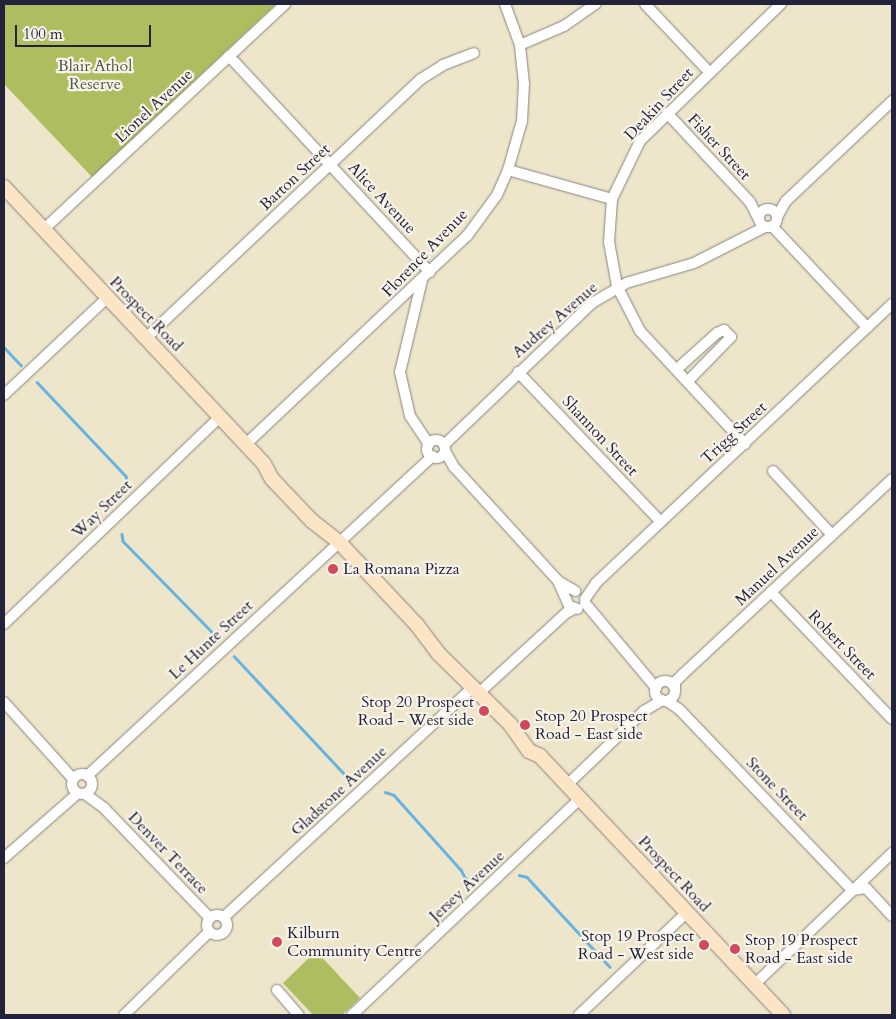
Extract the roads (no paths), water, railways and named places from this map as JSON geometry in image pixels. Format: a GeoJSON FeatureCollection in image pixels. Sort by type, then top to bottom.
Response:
{"type":"FeatureCollection","features":[{"type":"Feature","properties":{"kind":"main road","name":"Prospect Road"},"geometry":{"type":"LineString","coordinates":[[4,187],[246,444],[264,464],[272,479],[312,521],[338,541],[417,626],[428,642],[510,724],[521,742],[540,756],[567,784],[783,1015]]}},
{"type":"Feature","properties":{"kind":"street","name":"Lionel Avenue"},"geometry":{"type":"LineString","coordinates":[[44,230],[285,4]]}},
{"type":"Feature","properties":{"kind":"street","name":"Florence Avenue"},"geometry":{"type":"LineString","coordinates":[[246,444],[467,236],[497,195],[508,170],[522,121],[520,45],[504,4]]}},
{"type":"Feature","properties":{"kind":"street"},"geometry":{"type":"LineString","coordinates":[[520,45],[564,26],[596,4]]}},
{"type":"Feature","properties":{"kind":"street"},"geometry":{"type":"LineString","coordinates":[[645,4],[709,72]]}},
{"type":"Feature","properties":{"kind":"street","name":"Deakin Street"},"geometry":{"type":"LineString","coordinates":[[745,444],[640,331],[617,286],[609,242],[612,199],[640,141],[781,4]]}},
{"type":"Feature","properties":{"kind":"street","name":"Barton Street"},"geometry":{"type":"LineString","coordinates":[[146,338],[421,79],[443,65],[474,53]]}},
{"type":"Feature","properties":{"kind":"street","name":"Alice Avenue"},"geometry":{"type":"LineString","coordinates":[[229,56],[430,272]]}},
{"type":"Feature","properties":{"kind":"street","name":"Audrey Avenue"},"geometry":{"type":"LineString","coordinates":[[338,541],[592,303],[617,286],[694,263],[748,237],[892,101]]}},
{"type":"Feature","properties":{"kind":"street","name":"Fisher Street"},"geometry":{"type":"LineString","coordinates":[[667,113],[867,327]]}},
{"type":"Feature","properties":{"kind":"street"},"geometry":{"type":"LineString","coordinates":[[508,170],[612,199]]}},
{"type":"Feature","properties":{"kind":"street","name":"Stone Street"},"geometry":{"type":"LineString","coordinates":[[422,280],[409,324],[400,372],[410,416],[436,448],[576,601],[593,616],[644,673],[665,691],[852,890]]}},
{"type":"Feature","properties":{"kind":"street"},"geometry":{"type":"LineString","coordinates":[[4,395],[107,298]]}},
{"type":"Feature","properties":{"kind":"street","name":"Trigg Street"},"geometry":{"type":"LineString","coordinates":[[477,689],[558,620],[892,304]]}},
{"type":"Feature","properties":{"kind":"street"},"geometry":{"type":"LineString","coordinates":[[677,369],[718,333],[724,330],[731,337],[688,381]]}},
{"type":"Feature","properties":{"kind":"street","name":"Shannon Street"},"geometry":{"type":"LineString","coordinates":[[518,372],[661,522]]}},
{"type":"Feature","properties":{"kind":"street","name":"Way Street"},"geometry":{"type":"LineString","coordinates":[[4,624],[220,417]]}},
{"type":"Feature","properties":{"kind":"street"},"geometry":{"type":"LineString","coordinates":[[773,471],[832,535]]}},
{"type":"Feature","properties":{"kind":"street","name":"Manuel Avenue"},"geometry":{"type":"LineString","coordinates":[[567,784],[682,674],[892,479]]}},
{"type":"Feature","properties":{"kind":"street","name":"Le Hunte Street"},"geometry":{"type":"LineString","coordinates":[[4,858],[338,541]]}},
{"type":"Feature","properties":{"kind":"street","name":"Robert Street"},"geometry":{"type":"LineString","coordinates":[[771,592],[892,719]]}},
{"type":"Feature","properties":{"kind":"street","name":"Gladstone Avenue"},"geometry":{"type":"LineString","coordinates":[[224,917],[477,689]]}},
{"type":"Feature","properties":{"kind":"street","name":"Denver Terrace"},"geometry":{"type":"LineString","coordinates":[[4,702],[210,918]]}},
{"type":"Feature","properties":{"kind":"street","name":"Jersey Avenue"},"geometry":{"type":"LineString","coordinates":[[352,1015],[580,799]]}},
{"type":"Feature","properties":{"kind":"street"},"geometry":{"type":"LineString","coordinates":[[754,984],[892,852]]}},
{"type":"Feature","properties":{"kind":"street"},"geometry":{"type":"LineString","coordinates":[[852,890],[866,888],[892,916]]}},
{"type":"Feature","properties":{"kind":"street"},"geometry":{"type":"LineString","coordinates":[[579,1015],[687,912]]}},
{"type":"Feature","properties":{"kind":"street"},"geometry":{"type":"LineString","coordinates":[[217,915],[224,917],[228,924],[224,933],[217,936],[209,932],[207,926],[210,918],[217,915]]}},
{"type":"Feature","properties":{"kind":"street"},"geometry":{"type":"LineString","coordinates":[[124,1015],[209,932]]}},
{"type":"Feature","properties":{"kind":"street"},"geometry":{"type":"LineString","coordinates":[[277,990],[299,1015]]}},
{"type":"Feature","properties":{"kind":"waterway"},"geometry":{"type":"LineString","coordinates":[[4,347],[21,365]]}},
{"type":"Feature","properties":{"kind":"waterway"},"geometry":{"type":"LineString","coordinates":[[37,382],[126,476],[128,485]]}},
{"type":"Feature","properties":{"kind":"waterway"},"geometry":{"type":"LineString","coordinates":[[122,534],[123,541],[216,636]]}},
{"type":"Feature","properties":{"kind":"waterway"},"geometry":{"type":"LineString","coordinates":[[234,656],[351,781]]}},
{"type":"Feature","properties":{"kind":"waterway"},"geometry":{"type":"LineString","coordinates":[[385,792],[394,795],[461,870],[466,879],[474,881]]}},
{"type":"Feature","properties":{"kind":"waterway"},"geometry":{"type":"LineString","coordinates":[[519,875],[527,877],[610,967]]}},
{"type":"Feature","properties":{"kind":"place","name":"La Romana Pizza"},"geometry":{"type":"Point","coordinates":[333,569]}},
{"type":"Feature","properties":{"kind":"place","name":"Stop 20 Prospect Road - West side"},"geometry":{"type":"Point","coordinates":[484,711]}},
{"type":"Feature","properties":{"kind":"place","name":"Stop 20 Prospect Road - East side"},"geometry":{"type":"Point","coordinates":[525,725]}},
{"type":"Feature","properties":{"kind":"place","name":"Kilburn Community Centre"},"geometry":{"type":"Point","coordinates":[277,942]}},
{"type":"Feature","properties":{"kind":"place","name":"Stop 19 Prospect Road - West side"},"geometry":{"type":"Point","coordinates":[704,945]}},
{"type":"Feature","properties":{"kind":"place","name":"Stop 19 Prospect Road - East side"},"geometry":{"type":"Point","coordinates":[735,949]}},
{"type":"Feature","properties":{"kind":"park label","name":"Blair Athol Reserve"},"geometry":{"type":"Point","coordinates":[95,75]}}]}
